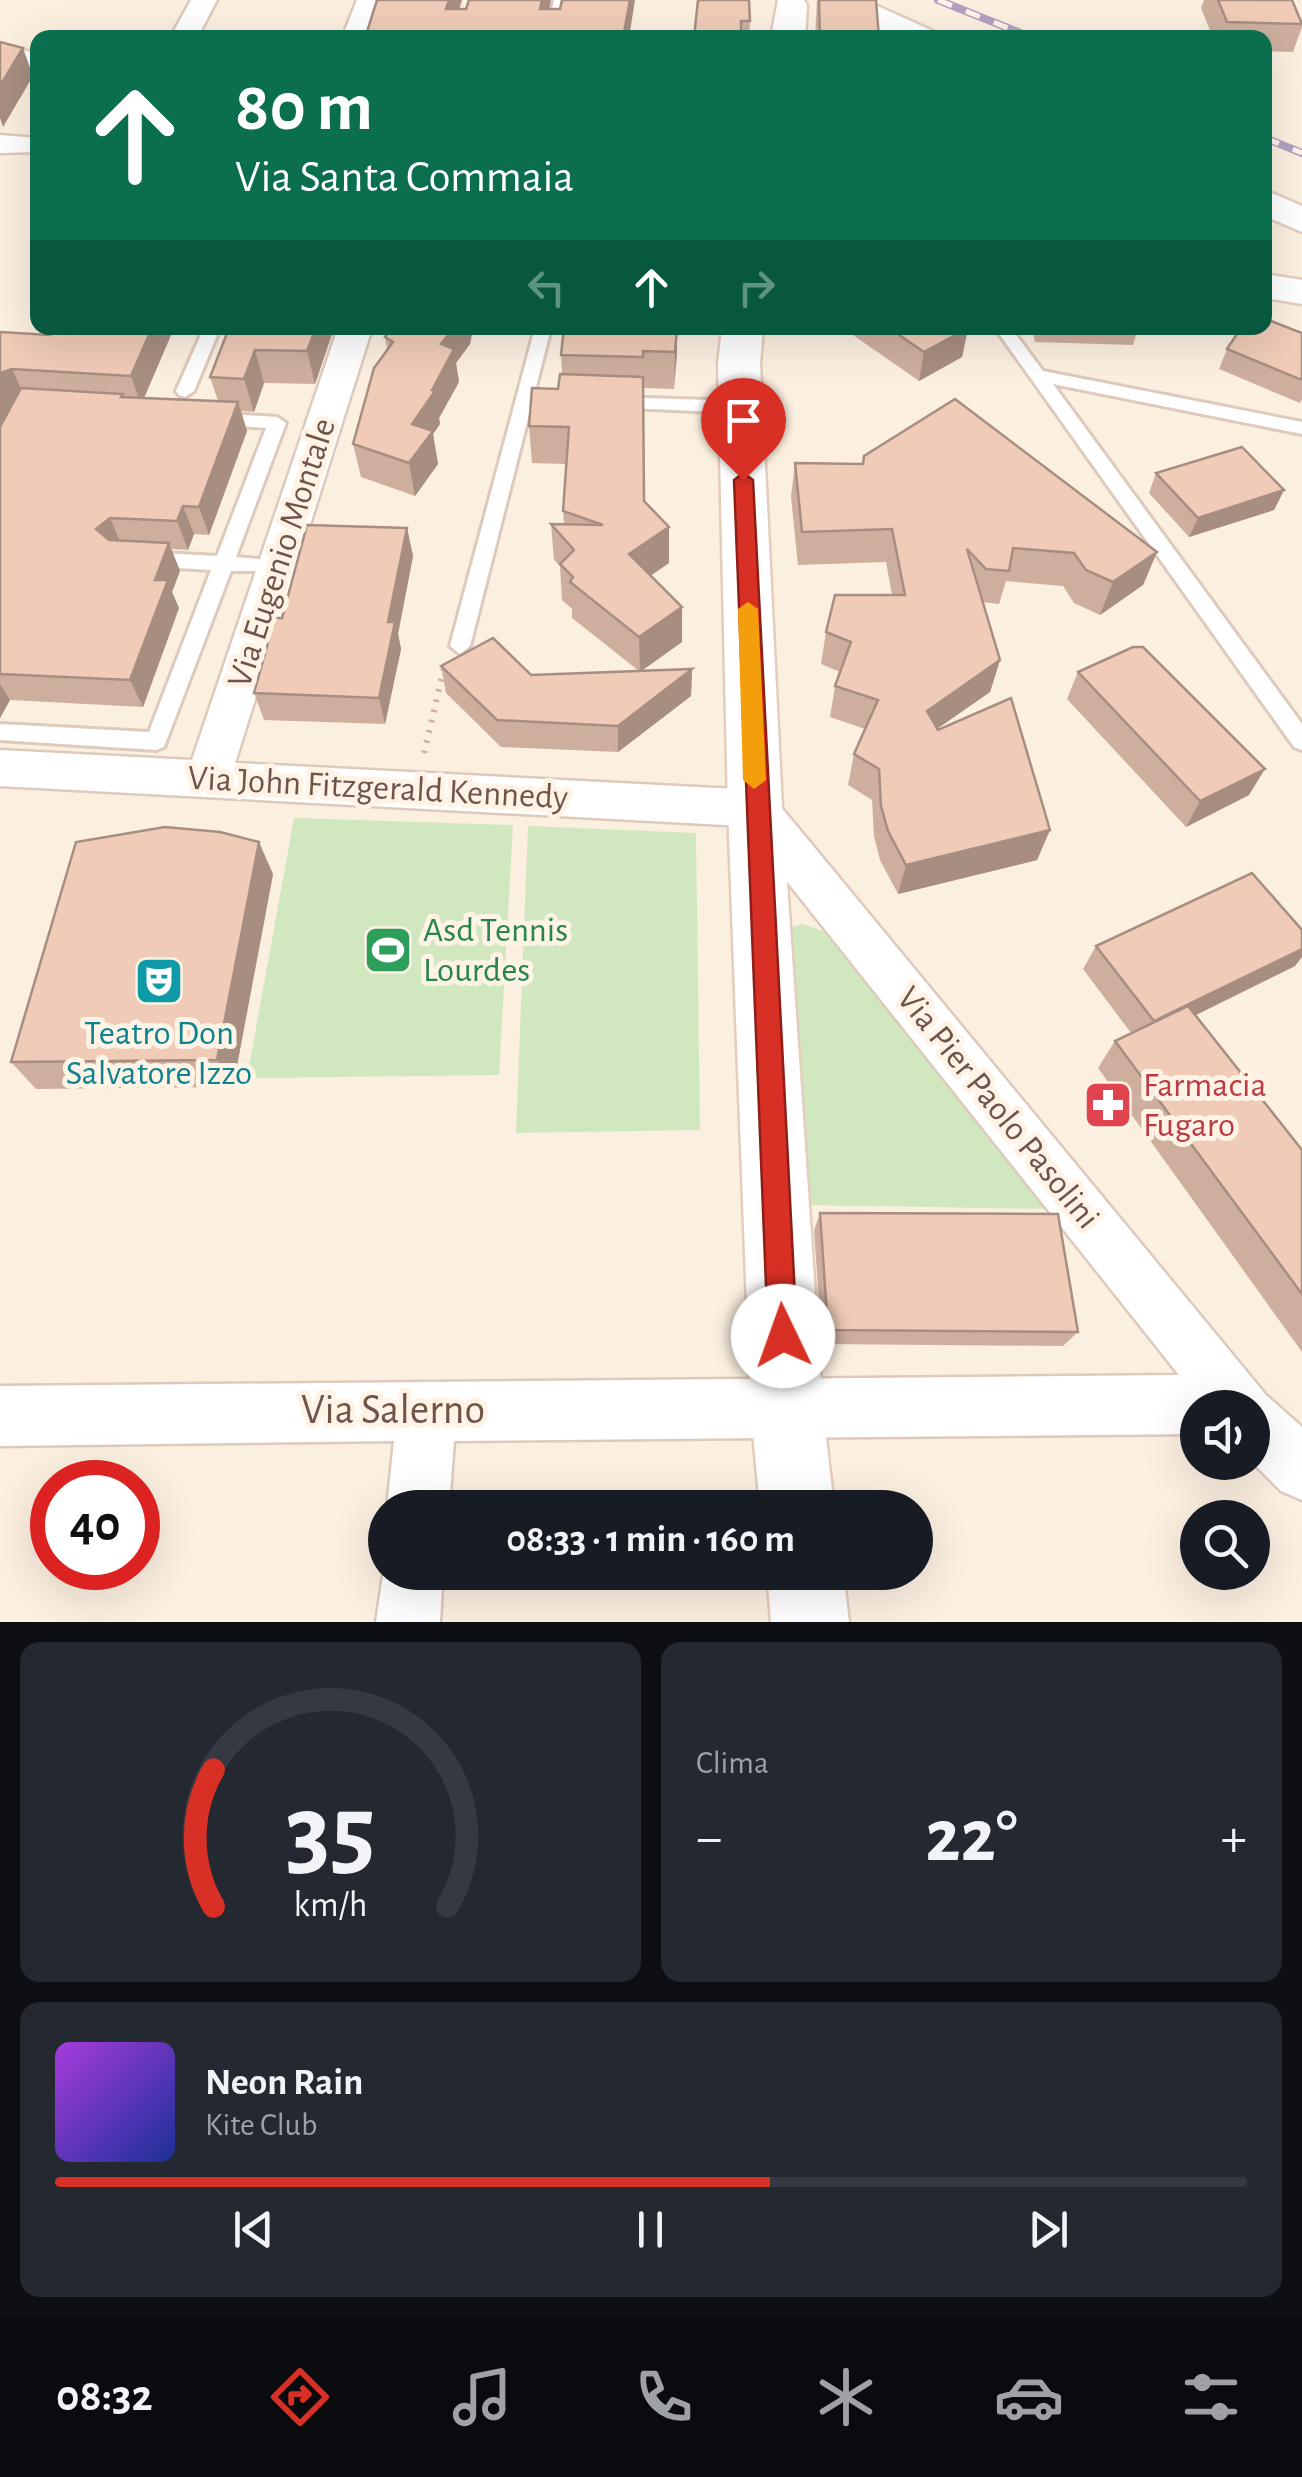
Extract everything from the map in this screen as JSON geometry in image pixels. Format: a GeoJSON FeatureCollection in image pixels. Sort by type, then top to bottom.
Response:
{"type":"FeatureCollection","features":[{"type":"Feature","properties":{"kind":"street"},"geometry":{"type":"LineString","coordinates":[[187,30],[204,0]]}},
{"type":"Feature","properties":{"kind":"street"},"geometry":{"type":"LineString","coordinates":[[359,30],[370,0]]}},
{"type":"Feature","properties":{"kind":"street"},"geometry":{"type":"LineString","coordinates":[[838,0],[904,30]]}},
{"type":"Feature","properties":{"kind":"street"},"geometry":{"type":"LineString","coordinates":[[0,56],[30,62]]}},
{"type":"Feature","properties":{"kind":"street"},"geometry":{"type":"LineString","coordinates":[[1272,205],[1302,220]]}},
{"type":"Feature","properties":{"kind":"street"},"geometry":{"type":"LineString","coordinates":[[1272,287],[1302,292]]}},
{"type":"Feature","properties":{"kind":"street","name":"Via Eugenio Montale"},"geometry":{"type":"LineString","coordinates":[[208,779],[354,335]]}},
{"type":"Feature","properties":{"kind":"street"},"geometry":{"type":"LineString","coordinates":[[742,335],[740,407],[756,808],[786,1412],[796,1490]]}},
{"type":"Feature","properties":{"kind":"street","name":"Via John Fitzgerald Kennedy"},"geometry":{"type":"LineString","coordinates":[[0,768],[756,808]]}},
{"type":"Feature","properties":{"kind":"street","name":"Via Pier Paolo Pasolini"},"geometry":{"type":"LineString","coordinates":[[756,808],[1228,1390]]}},
{"type":"Feature","properties":{"kind":"street"},"geometry":{"type":"LineString","coordinates":[[420,1490],[427,1408]]}},
{"type":"Feature","properties":{"kind":"street","name":"Via Salerno"},"geometry":{"type":"LineString","coordinates":[[0,1416],[427,1408],[1180,1410]]}},
{"type":"Feature","properties":{"kind":"street","name":"Via Pier Paolo Pasolini"},"geometry":{"type":"LineString","coordinates":[[1270,1437],[1302,1470]]}},
{"type":"Feature","properties":{"kind":"street"},"geometry":{"type":"LineString","coordinates":[[408,1622],[411,1590]]}},
{"type":"Feature","properties":{"kind":"street"},"geometry":{"type":"LineString","coordinates":[[807,1590],[810,1622]]}},
{"type":"Feature","properties":{"kind":"lane"},"geometry":{"type":"LineString","coordinates":[[554,30],[561,0]]}},
{"type":"Feature","properties":{"kind":"lane"},"geometry":{"type":"LineString","coordinates":[[185,391],[209,335]]}},
{"type":"Feature","properties":{"kind":"lane"},"geometry":{"type":"LineString","coordinates":[[460,646],[535,400],[542,335]]}},
{"type":"Feature","properties":{"kind":"lane"},"geometry":{"type":"LineString","coordinates":[[1007,335],[1302,742]]}},
{"type":"Feature","properties":{"kind":"lane"},"geometry":{"type":"LineString","coordinates":[[1039,376],[1302,428]]}},
{"type":"Feature","properties":{"kind":"lane"},"geometry":{"type":"LineString","coordinates":[[602,402],[740,407]]}},
{"type":"Feature","properties":{"kind":"lane"},"geometry":{"type":"LineString","coordinates":[[0,732],[156,741],[278,422],[200,418]]}},
{"type":"Feature","properties":{"kind":"lane"},"geometry":{"type":"LineString","coordinates":[[122,557],[277,566]]}},
{"type":"Feature","properties":{"kind":"path"},"geometry":{"type":"LineString","coordinates":[[415,788],[448,653],[460,646]]}},
{"type":"Feature","properties":{"kind":"green space","name":"Asd Tennis Lourdes"},"geometry":{"type":"Polygon","coordinates":[[[294,818],[513,825],[499,1075],[247,1078],[294,818]]]}},
{"type":"Feature","properties":{"kind":"green space"},"geometry":{"type":"Polygon","coordinates":[[[528,826],[696,833],[700,1130],[516,1133],[528,826]]]}},
{"type":"Feature","properties":{"kind":"green space"},"geometry":{"type":"Polygon","coordinates":[[[802,924],[829,933],[1049,1209],[805,1205],[789,936],[792,927],[802,924]]]}},
{"type":"Feature","properties":{"kind":"building"},"geometry":{"type":"Polygon","coordinates":[[[377,0],[449,0],[446,9],[466,9],[469,0],[542,0],[540,9],[560,9],[562,0],[630,0],[624,30],[368,30],[377,0]]]}},
{"type":"Feature","properties":{"kind":"building"},"geometry":{"type":"Polygon","coordinates":[[[698,0],[749,0],[750,21],[741,21],[741,30],[695,30],[698,0]]]}},
{"type":"Feature","properties":{"kind":"building"},"geometry":{"type":"Polygon","coordinates":[[[819,0],[876,0],[878,30],[820,30],[819,0]]]}},
{"type":"Feature","properties":{"kind":"building"},"geometry":{"type":"Polygon","coordinates":[[[1218,0],[1292,0],[1302,24],[1227,22],[1218,0]]]}},
{"type":"Feature","properties":{"kind":"building"},"geometry":{"type":"Polygon","coordinates":[[[0,42],[23,48],[0,86],[0,42]]]}},
{"type":"Feature","properties":{"kind":"building"},"geometry":{"type":"Polygon","coordinates":[[[1272,321],[1302,333],[1302,380],[1227,349],[1236,335],[1272,335],[1272,321]]]}},
{"type":"Feature","properties":{"kind":"building"},"geometry":{"type":"Polygon","coordinates":[[[0,332],[149,335],[131,376],[12,369],[0,378],[0,332]]]}},
{"type":"Feature","properties":{"kind":"building"},"geometry":{"type":"Polygon","coordinates":[[[226,335],[313,335],[307,351],[255,350],[244,379],[210,377],[226,335]]]}},
{"type":"Feature","properties":{"kind":"building"},"geometry":{"type":"Polygon","coordinates":[[[448,335],[441,344],[454,349],[432,390],[435,391],[412,424],[433,431],[409,463],[353,444],[374,368],[393,342],[385,337],[448,335]]]}},
{"type":"Feature","properties":{"kind":"building"},"geometry":{"type":"Polygon","coordinates":[[[563,335],[676,335],[675,352],[643,351],[643,357],[561,355],[563,335]]]}},
{"type":"Feature","properties":{"kind":"building"},"geometry":{"type":"Polygon","coordinates":[[[899,335],[955,335],[924,352],[899,335]]]}},
{"type":"Feature","properties":{"kind":"building"},"geometry":{"type":"Polygon","coordinates":[[[560,374],[643,377],[644,501],[669,527],[629,554],[682,607],[639,637],[570,582],[573,577],[560,564],[574,550],[551,524],[603,525],[563,511],[569,427],[529,426],[532,388],[558,389],[560,374]]]}},
{"type":"Feature","properties":{"kind":"building"},"geometry":{"type":"Polygon","coordinates":[[[21,388],[238,402],[199,507],[183,506],[177,521],[110,518],[96,529],[109,540],[169,543],[155,580],[168,580],[130,680],[0,674],[0,427],[21,388]]]}},
{"type":"Feature","properties":{"kind":"building"},"geometry":{"type":"Polygon","coordinates":[[[955,399],[1157,552],[1113,582],[1086,570],[1074,553],[1013,548],[1009,571],[986,569],[967,549],[1000,660],[927,711],[938,730],[1011,698],[1050,830],[906,865],[888,831],[881,806],[879,769],[854,754],[878,700],[835,686],[851,642],[826,632],[835,595],[905,595],[892,529],[802,532],[795,463],[863,464],[864,456],[955,399]]]}},
{"type":"Feature","properties":{"kind":"building"},"geometry":{"type":"Polygon","coordinates":[[[1242,447],[1284,490],[1198,518],[1156,473],[1242,447]]]}},
{"type":"Feature","properties":{"kind":"building"},"geometry":{"type":"Polygon","coordinates":[[[307,525],[407,528],[388,622],[395,622],[379,698],[254,693],[275,618],[282,618],[307,525]]]}},
{"type":"Feature","properties":{"kind":"building"},"geometry":{"type":"Polygon","coordinates":[[[493,638],[531,675],[692,669],[618,726],[497,720],[441,666],[493,638]]]}},
{"type":"Feature","properties":{"kind":"building"},"geometry":{"type":"Polygon","coordinates":[[[1133,647],[1143,647],[1265,769],[1200,801],[1078,672],[1133,647]]]}},
{"type":"Feature","properties":{"kind":"building","name":"Teatro Don Salvatore Izzo"},"geometry":{"type":"Polygon","coordinates":[[[165,827],[220,832],[259,842],[217,1060],[11,1062],[76,842],[165,827]]]}},
{"type":"Feature","properties":{"kind":"building"},"geometry":{"type":"Polygon","coordinates":[[[1252,873],[1302,930],[1302,949],[1154,1021],[1096,946],[1252,873]]]}},
{"type":"Feature","properties":{"kind":"building"},"geometry":{"type":"Polygon","coordinates":[[[1188,1006],[1302,1150],[1302,1294],[1115,1041],[1188,1006]]]}},
{"type":"Feature","properties":{"kind":"building"},"geometry":{"type":"Polygon","coordinates":[[[820,1213],[1058,1214],[1078,1332],[828,1330],[820,1213]]]}},
{"type":"Feature","properties":{"kind":"railway"},"geometry":{"type":"LineString","coordinates":[[938,0],[1013,30]]}},
{"type":"Feature","properties":{"kind":"railway"},"geometry":{"type":"LineString","coordinates":[[1272,141],[1302,153]]}},
{"type":"Feature","properties":{"kind":"slow traffic"},"geometry":{"type":"LineString","coordinates":[[748,609],[754,780]]}},
{"type":"Feature","properties":{"kind":"place","name":"Asd Tennis Lourdes"},"geometry":{"type":"Point","coordinates":[388,950]}},
{"type":"Feature","properties":{"kind":"place","name":"Teatro Don Salvatore Izzo"},"geometry":{"type":"Point","coordinates":[159,981]}},
{"type":"Feature","properties":{"kind":"place","name":"Farmacia Fugaro"},"geometry":{"type":"Point","coordinates":[1108,1105]}},
{"type":"Feature","properties":{"kind":"route"},"geometry":{"type":"LineString","coordinates":[[743,480],[783,1336]]}}]}
